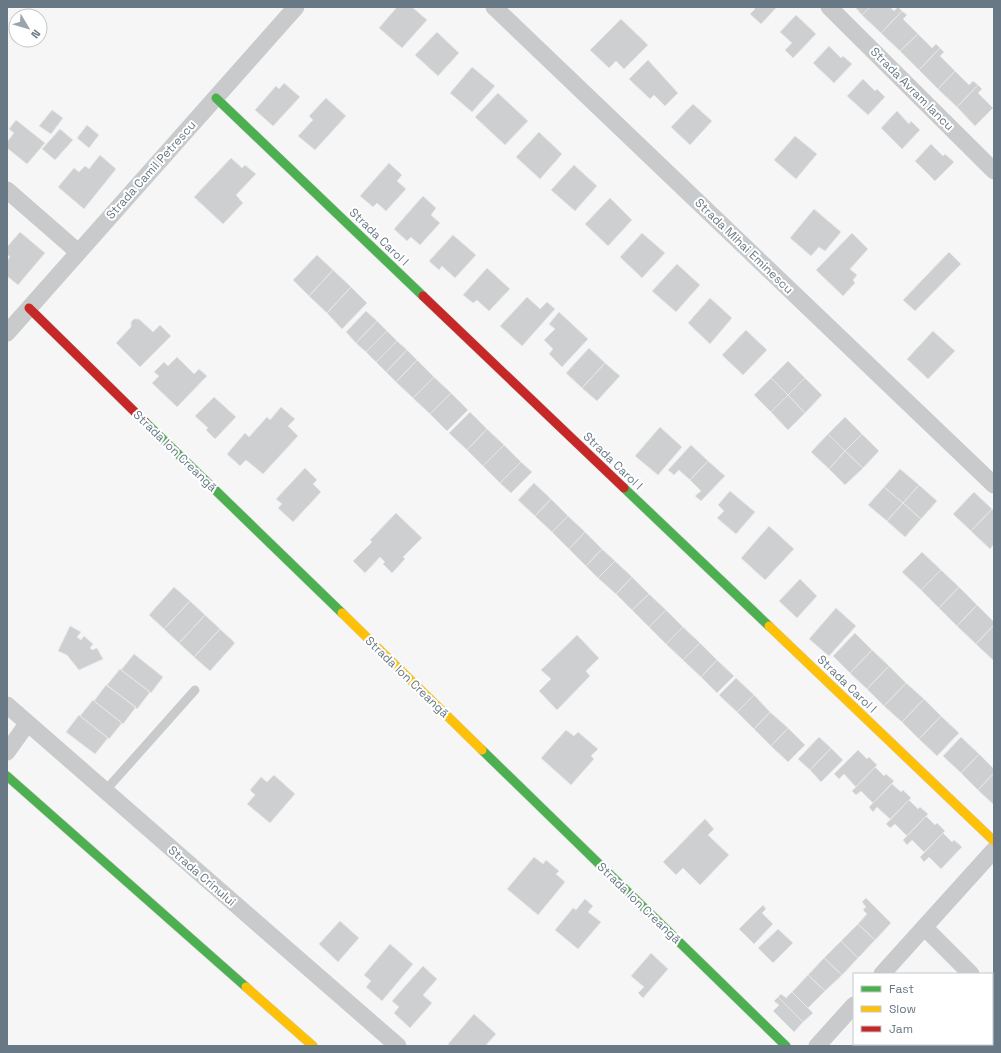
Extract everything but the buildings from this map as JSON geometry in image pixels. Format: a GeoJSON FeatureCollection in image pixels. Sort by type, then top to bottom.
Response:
{"type":"FeatureCollection","features":[{"type":"Feature","properties":{"kind":"main road","name":"Strada Carol I"},"geometry":{"type":"LineString","coordinates":[[216,98],[994,841]]}},
{"type":"Feature","properties":{"kind":"main road","name":"Strada Ion Creangă"},"geometry":{"type":"LineString","coordinates":[[29,308],[786,1046]]}},
{"type":"Feature","properties":{"kind":"main road"},"geometry":{"type":"LineString","coordinates":[[7,776],[313,1046]]}},
{"type":"Feature","properties":{"kind":"street","name":"Strada Camil Petrescu"},"geometry":{"type":"LineString","coordinates":[[7,333],[296,7]]}},
{"type":"Feature","properties":{"kind":"street","name":"Strada Mihai Eminescu"},"geometry":{"type":"LineString","coordinates":[[494,7],[994,486]]}},
{"type":"Feature","properties":{"kind":"street","name":"Strada Avram Iancu"},"geometry":{"type":"LineString","coordinates":[[829,7],[994,171]]}},
{"type":"Feature","properties":{"kind":"street"},"geometry":{"type":"LineString","coordinates":[[7,190],[78,252]]}},
{"type":"Feature","properties":{"kind":"street","name":"Strada Crinului"},"geometry":{"type":"LineString","coordinates":[[7,705],[398,1046]]}},
{"type":"Feature","properties":{"kind":"street"},"geometry":{"type":"LineString","coordinates":[[7,752],[27,724]]}},
{"type":"Feature","properties":{"kind":"street"},"geometry":{"type":"LineString","coordinates":[[883,973],[994,850]]}},
{"type":"Feature","properties":{"kind":"street"},"geometry":{"type":"LineString","coordinates":[[924,927],[970,973]]}},
{"type":"Feature","properties":{"kind":"street"},"geometry":{"type":"LineString","coordinates":[[818,1046],[853,1006]]}},
{"type":"Feature","properties":{"kind":"lane"},"geometry":{"type":"LineString","coordinates":[[105,791],[195,690]]}},
{"type":"Feature","properties":{"kind":"traffic: fast"},"geometry":{"type":"LineString","coordinates":[[216,98],[423,296]]}},
{"type":"Feature","properties":{"kind":"traffic: fast"},"geometry":{"type":"LineString","coordinates":[[145,422],[342,613]]}},
{"type":"Feature","properties":{"kind":"traffic: fast"},"geometry":{"type":"LineString","coordinates":[[624,488],[769,626]]}},
{"type":"Feature","properties":{"kind":"traffic: fast"},"geometry":{"type":"LineString","coordinates":[[482,750],[786,1046]]}},
{"type":"Feature","properties":{"kind":"traffic: fast"},"geometry":{"type":"LineString","coordinates":[[7,776],[246,987]]}},
{"type":"Feature","properties":{"kind":"traffic: slow"},"geometry":{"type":"LineString","coordinates":[[342,613],[482,750]]}},
{"type":"Feature","properties":{"kind":"traffic: slow"},"geometry":{"type":"LineString","coordinates":[[769,626],[994,841]]}},
{"type":"Feature","properties":{"kind":"traffic: slow"},"geometry":{"type":"LineString","coordinates":[[246,987],[313,1046]]}},
{"type":"Feature","properties":{"kind":"traffic: jam"},"geometry":{"type":"LineString","coordinates":[[423,296],[624,488]]}},
{"type":"Feature","properties":{"kind":"traffic: jam"},"geometry":{"type":"LineString","coordinates":[[29,308],[145,422]]}}]}
